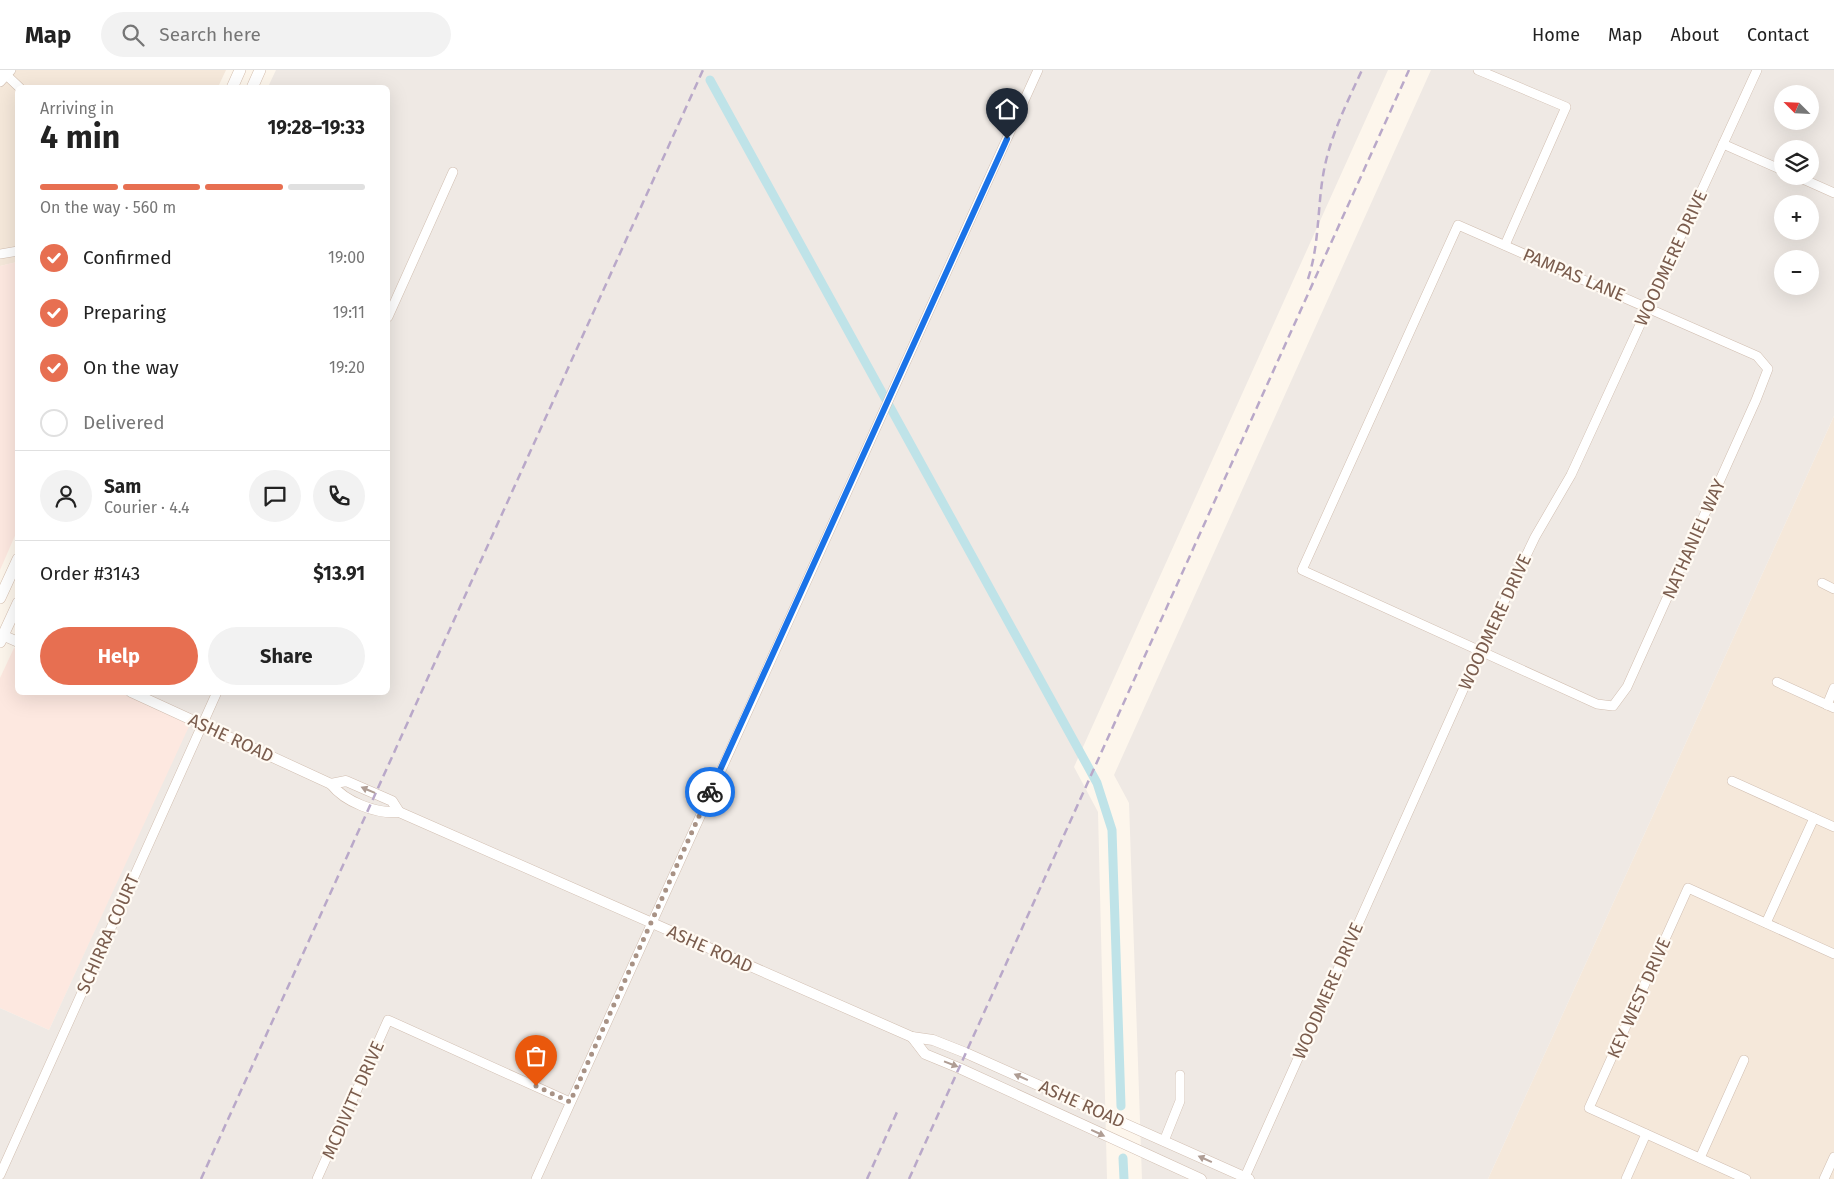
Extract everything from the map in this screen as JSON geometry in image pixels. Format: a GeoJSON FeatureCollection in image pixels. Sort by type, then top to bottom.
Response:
{"type":"FeatureCollection","features":[{"type":"Feature","properties":{"kind":"main road"},"geometry":{"type":"LineString","coordinates":[[233,85],[240,70]]}},
{"type":"Feature","properties":{"kind":"main road"},"geometry":{"type":"LineString","coordinates":[[253,85],[260,70]]}},
{"type":"Feature","properties":{"kind":"main road"},"geometry":{"type":"LineString","coordinates":[[0,598],[15,566]]}},
{"type":"Feature","properties":{"kind":"main road"},"geometry":{"type":"LineString","coordinates":[[1,637],[15,609]]}},
{"type":"Feature","properties":{"kind":"street"},"geometry":{"type":"LineString","coordinates":[[536,1179],[650,923],[1038,70]]}},
{"type":"Feature","properties":{"kind":"street"},"geometry":{"type":"LineString","coordinates":[[1478,70],[1566,107],[1505,245]]}},
{"type":"Feature","properties":{"kind":"street","name":"WOODMERE DRIVE"},"geometry":{"type":"LineString","coordinates":[[1246,1178],[1480,652],[1535,536],[1571,475],[1757,70]]}},
{"type":"Feature","properties":{"kind":"street"},"geometry":{"type":"LineString","coordinates":[[4,74],[17,85]]}},
{"type":"Feature","properties":{"kind":"street"},"geometry":{"type":"LineString","coordinates":[[1723,144],[1774,166]]}},
{"type":"Feature","properties":{"kind":"street"},"geometry":{"type":"LineString","coordinates":[[390,313],[453,172]]}},
{"type":"Feature","properties":{"kind":"street"},"geometry":{"type":"LineString","coordinates":[[1815,185],[1834,194]]}},
{"type":"Feature","properties":{"kind":"street","name":"PAMPAS LANE"},"geometry":{"type":"LineString","coordinates":[[1480,652],[1302,570],[1458,225],[1757,356],[1768,369]]}},
{"type":"Feature","properties":{"kind":"street"},"geometry":{"type":"LineString","coordinates":[[0,254],[15,252]]}},
{"type":"Feature","properties":{"kind":"street","name":"NATHANIEL WAY"},"geometry":{"type":"LineString","coordinates":[[1480,652],[1597,704],[1613,706],[1626,687],[1756,400],[1768,369]]}},
{"type":"Feature","properties":{"kind":"street"},"geometry":{"type":"LineString","coordinates":[[1822,583],[1834,589]]}},
{"type":"Feature","properties":{"kind":"street"},"geometry":{"type":"LineString","coordinates":[[1,637],[15,641]]}},
{"type":"Feature","properties":{"kind":"street"},"geometry":{"type":"LineString","coordinates":[[1777,682],[1830,706],[1834,688]]}},
{"type":"Feature","properties":{"kind":"street","name":"ASHE ROAD"},"geometry":{"type":"LineString","coordinates":[[137,695],[331,784],[338,793],[368,807],[386,814],[399,812],[912,1038],[933,1040],[1114,1118],[1246,1178]]}},
{"type":"Feature","properties":{"kind":"street","name":"SCHIRRA COURT"},"geometry":{"type":"LineString","coordinates":[[0,1175],[216,695]]}},
{"type":"Feature","properties":{"kind":"street","name":"ASHE ROAD"},"geometry":{"type":"LineString","coordinates":[[331,784],[346,781],[392,801],[399,812]]}},
{"type":"Feature","properties":{"kind":"street"},"geometry":{"type":"LineString","coordinates":[[1732,781],[1834,827]]}},
{"type":"Feature","properties":{"kind":"street"},"geometry":{"type":"LineString","coordinates":[[1814,818],[1766,923],[1834,954]]}},
{"type":"Feature","properties":{"kind":"street","name":"KEY WEST DRIVE"},"geometry":{"type":"LineString","coordinates":[[1646,1134],[1589,1108],[1688,888],[1766,923]]}},
{"type":"Feature","properties":{"kind":"street","name":"MCDIVITT DRIVE"},"geometry":{"type":"LineString","coordinates":[[317,1179],[388,1020],[570,1102]]}},
{"type":"Feature","properties":{"kind":"street","name":"ASHE ROAD"},"geometry":{"type":"LineString","coordinates":[[912,1038],[925,1054],[1201,1179]]}},
{"type":"Feature","properties":{"kind":"street"},"geometry":{"type":"LineString","coordinates":[[1700,1158],[1744,1060]]}},
{"type":"Feature","properties":{"kind":"street"},"geometry":{"type":"LineString","coordinates":[[1164,1141],[1180,1101],[1180,1075]]}},
{"type":"Feature","properties":{"kind":"street"},"geometry":{"type":"LineString","coordinates":[[1626,1179],[1646,1134],[1746,1179]]}},
{"type":"Feature","properties":{"kind":"street"},"geometry":{"type":"LineString","coordinates":[[1824,1179],[1834,1157]]}},
{"type":"Feature","properties":{"kind":"shaded area"},"geometry":{"type":"Polygon","coordinates":[[[0,70],[226,70],[219,85],[15,85],[15,262],[0,266],[0,70]]]}},
{"type":"Feature","properties":{"kind":"shaded area"},"geometry":{"type":"Polygon","coordinates":[[[276,70],[1388,70],[1074,767],[1098,812],[1107,1179],[0,1179],[0,1008],[49,1030],[191,722],[126,695],[390,695],[390,85],[269,85],[276,70]]]}},
{"type":"Feature","properties":{"kind":"shaded area"},"geometry":{"type":"Polygon","coordinates":[[[1431,70],[1834,70],[1834,416],[1488,1179],[1142,1179],[1129,803],[1114,775],[1431,70]]]}},
{"type":"Feature","properties":{"kind":"shaded area"},"geometry":{"type":"Polygon","coordinates":[[[15,262],[15,536],[0,570],[0,266],[15,262]]]}},
{"type":"Feature","properties":{"kind":"shaded area"},"geometry":{"type":"Polygon","coordinates":[[[1834,416],[1834,1179],[1488,1179],[1834,416]]]}},
{"type":"Feature","properties":{"kind":"shaded area"},"geometry":{"type":"Polygon","coordinates":[[[14,648],[15,695],[126,695],[192,722],[49,1030],[0,1008],[0,678],[14,648]]]}},
{"type":"Feature","properties":{"kind":"waterway"},"geometry":{"type":"LineString","coordinates":[[710,80],[1097,783],[1112,830],[1121,1106]]}},
{"type":"Feature","properties":{"kind":"waterway"},"geometry":{"type":"LineString","coordinates":[[1123,1158],[1124,1179]]}},
{"type":"Feature","properties":{"kind":"railway"},"geometry":{"type":"LineString","coordinates":[[201,1179],[703,70]]}},
{"type":"Feature","properties":{"kind":"railway"},"geometry":{"type":"LineString","coordinates":[[1308,279],[1315,252],[1322,184],[1327,157],[1340,119],[1362,70]]}},
{"type":"Feature","properties":{"kind":"railway"},"geometry":{"type":"LineString","coordinates":[[909,1179],[1409,70]]}},
{"type":"Feature","properties":{"kind":"railway"},"geometry":{"type":"LineString","coordinates":[[867,1179],[897,1112]]}},
{"type":"Feature","properties":{"kind":"way so far"},"geometry":{"type":"LineString","coordinates":[[536,1086],[570,1102],[710,792]]}},
{"type":"Feature","properties":{"kind":"route"},"geometry":{"type":"LineString","coordinates":[[710,792],[1007,139]]}}]}
